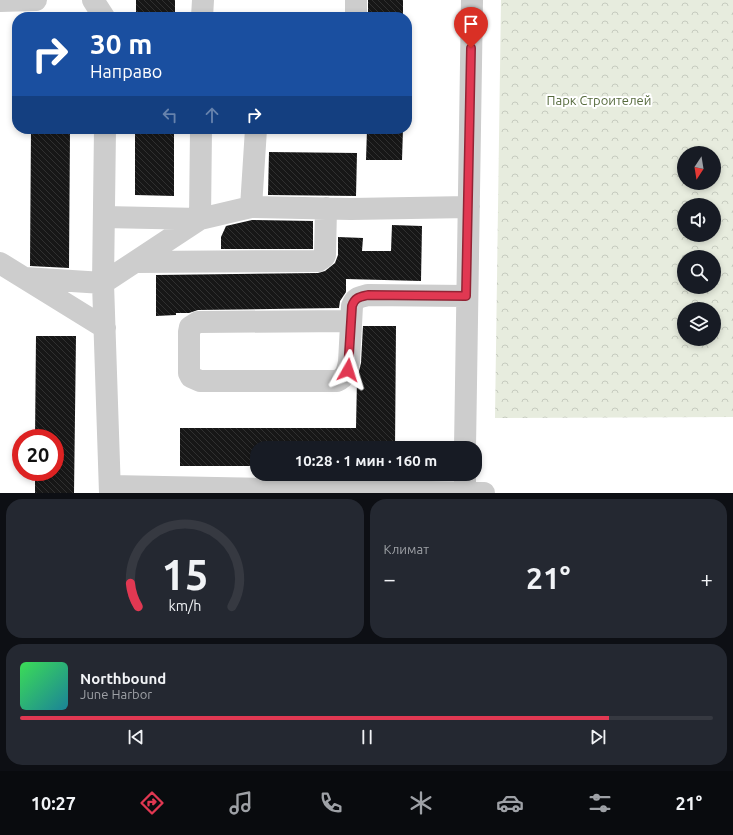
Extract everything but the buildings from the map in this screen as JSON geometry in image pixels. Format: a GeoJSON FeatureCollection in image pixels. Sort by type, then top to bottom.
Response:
{"type":"FeatureCollection","features":[{"type":"Feature","properties":{"kind":"street"},"geometry":{"type":"LineString","coordinates":[[0,1],[36,0]]}},
{"type":"Feature","properties":{"kind":"street"},"geometry":{"type":"LineString","coordinates":[[93,0],[101,12]]}},
{"type":"Feature","properties":{"kind":"street"},"geometry":{"type":"LineString","coordinates":[[202,0],[202,12]]}},
{"type":"Feature","properties":{"kind":"street"},"geometry":{"type":"LineString","coordinates":[[356,0],[356,12]]}},
{"type":"Feature","properties":{"kind":"street"},"geometry":{"type":"LineString","coordinates":[[465,441],[466,296],[472,0]]}},
{"type":"Feature","properties":{"kind":"street"},"geometry":{"type":"LineString","coordinates":[[105,134],[103,283],[110,489],[484,493]]}},
{"type":"Feature","properties":{"kind":"street"},"geometry":{"type":"LineString","coordinates":[[200,219],[201,134]]}},
{"type":"Feature","properties":{"kind":"street"},"geometry":{"type":"LineString","coordinates":[[251,207],[256,134]]}},
{"type":"Feature","properties":{"kind":"street"},"geometry":{"type":"LineString","coordinates":[[104,218],[200,219],[251,207],[469,207]]}},
{"type":"Feature","properties":{"kind":"street"},"geometry":{"type":"LineString","coordinates":[[135,262],[318,261],[325,255],[326,208]]}},
{"type":"Feature","properties":{"kind":"street"},"geometry":{"type":"LineString","coordinates":[[25,278],[103,283],[200,219]]}},
{"type":"Feature","properties":{"kind":"street"},"geometry":{"type":"LineString","coordinates":[[0,263],[105,328]]}},
{"type":"Feature","properties":{"kind":"street"},"geometry":{"type":"LineString","coordinates":[[351,321],[198,322],[190,327],[189,332],[189,373],[195,380],[200,381],[337,381],[342,379],[348,370],[352,306],[358,297],[368,295],[466,296]]}},
{"type":"Feature","properties":{"kind":"street"},"geometry":{"type":"LineString","coordinates":[[465,481],[465,493]]}},
{"type":"Feature","properties":{"kind":"green space","name":"Парк Строителей"},"geometry":{"type":"Polygon","coordinates":[[[501,0],[733,0],[733,417],[495,418],[501,0]]]}},
{"type":"Feature","properties":{"kind":"route"},"geometry":{"type":"LineString","coordinates":[[348,370],[352,306],[358,297],[368,295],[466,296],[469,207],[471,48]]}}]}
